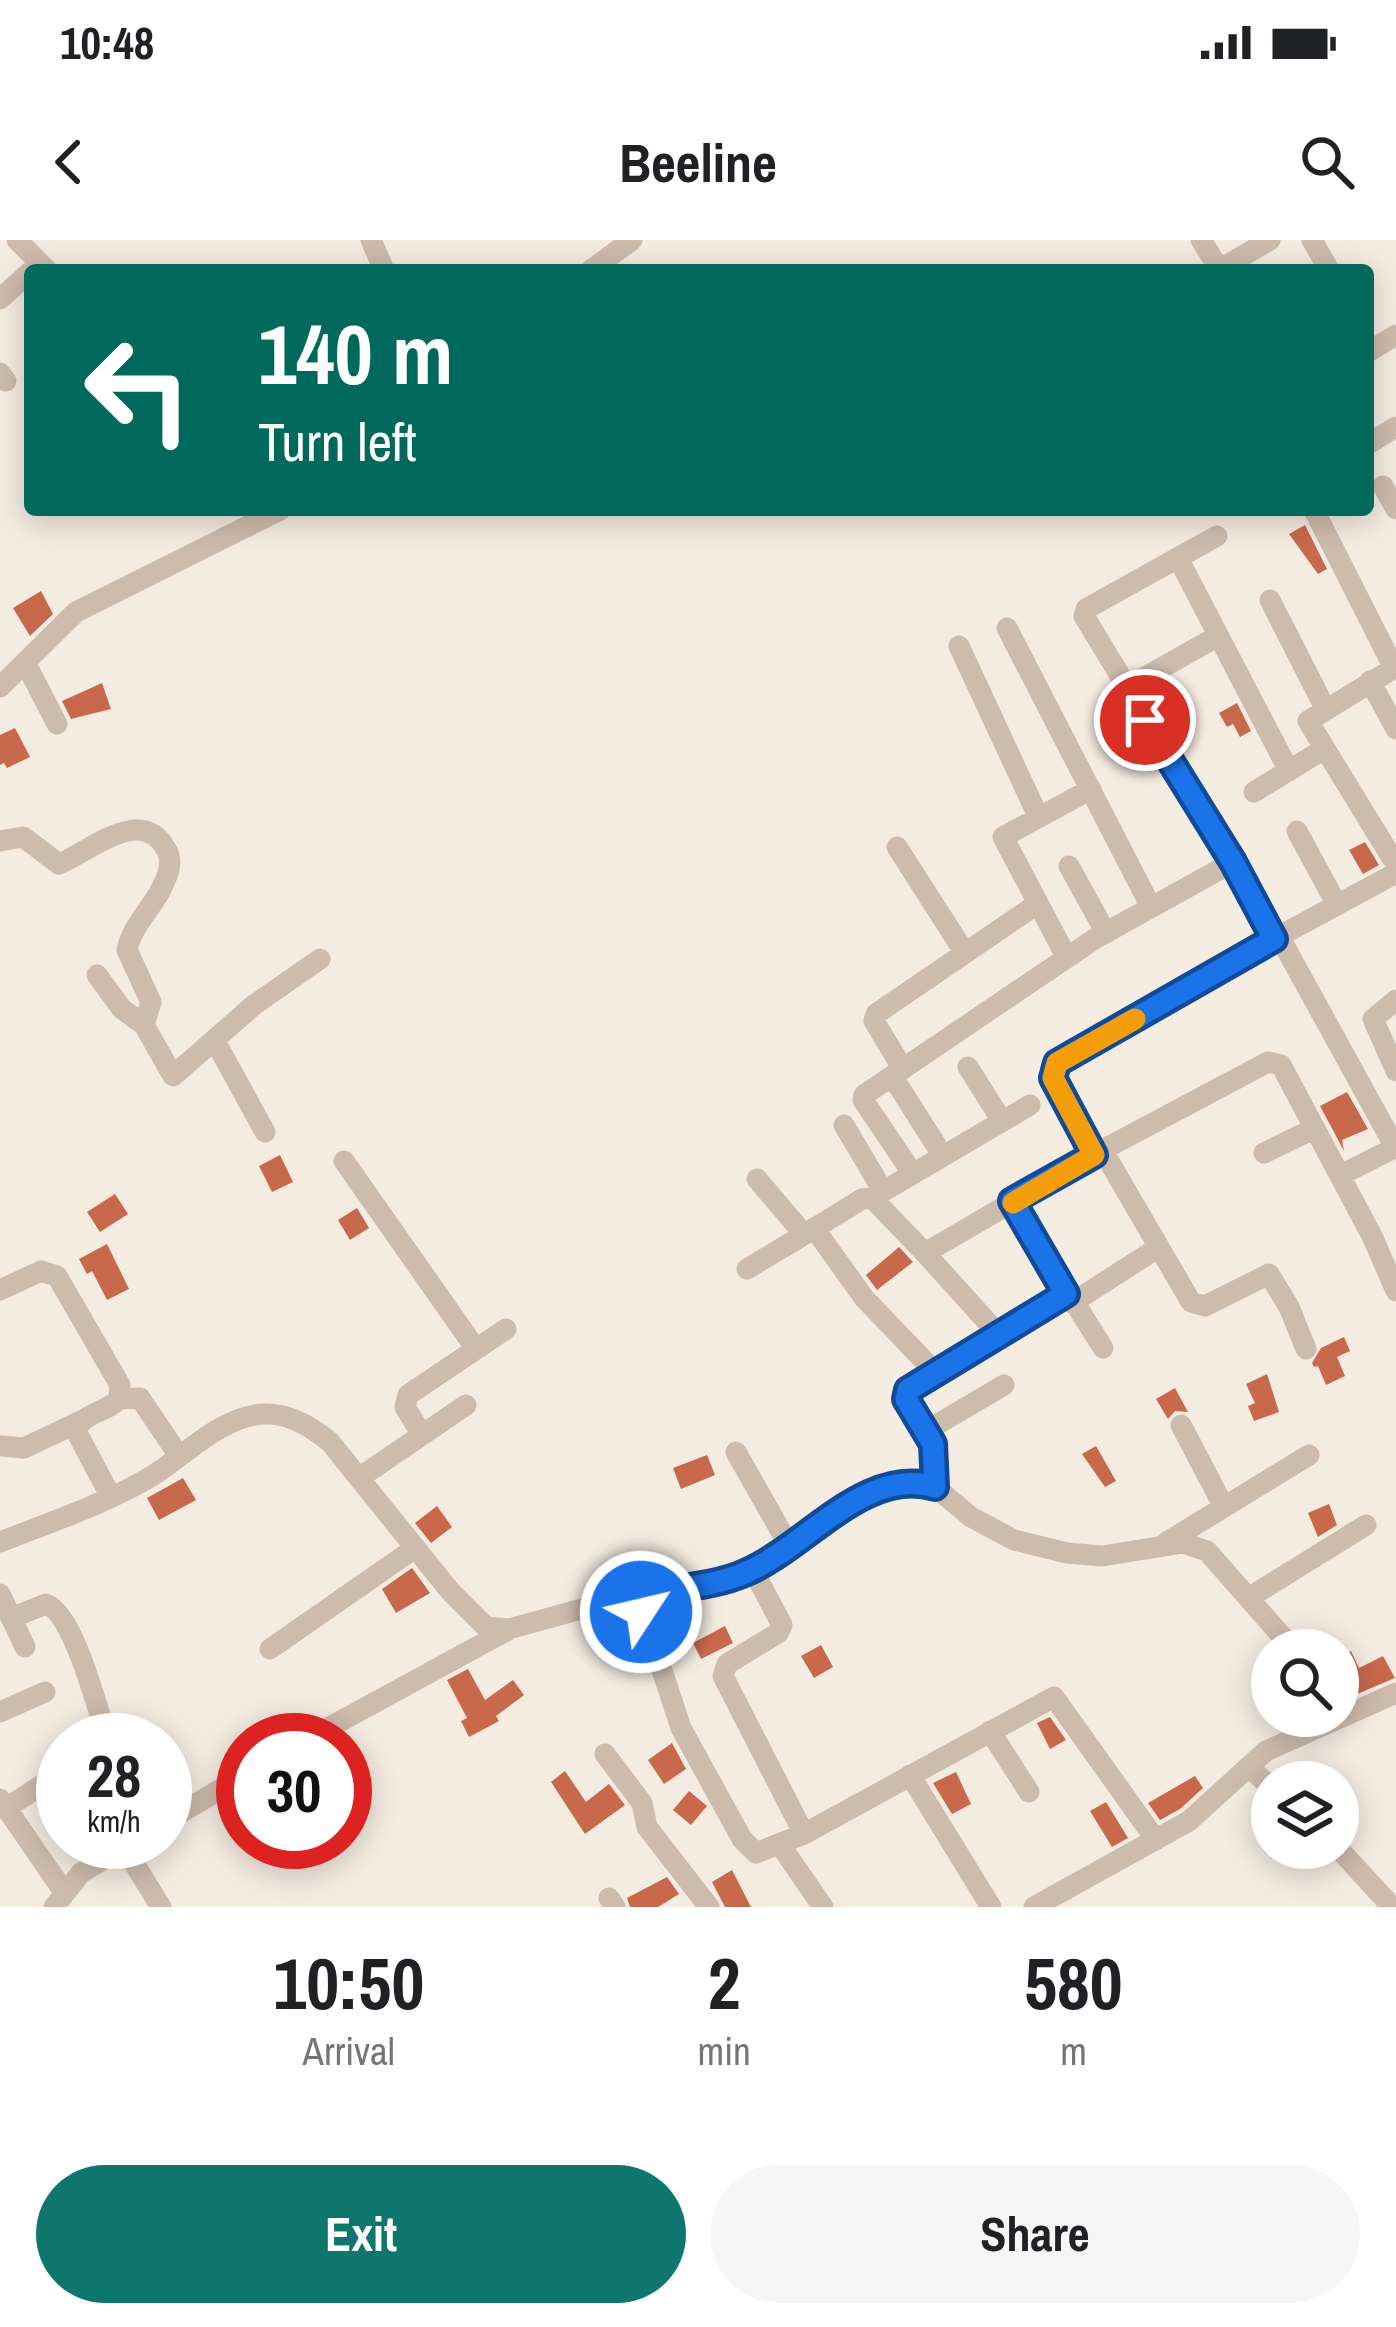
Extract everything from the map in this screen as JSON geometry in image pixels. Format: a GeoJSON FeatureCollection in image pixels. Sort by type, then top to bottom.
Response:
{"type":"FeatureCollection","features":[{"type":"Feature","properties":{"kind":"street"},"geometry":{"type":"LineString","coordinates":[[1230,264],[1270,240]]}},
{"type":"Feature","properties":{"kind":"street"},"geometry":{"type":"LineString","coordinates":[[598,264],[624,242]]}},
{"type":"Feature","properties":{"kind":"street"},"geometry":{"type":"LineString","coordinates":[[0,299],[24,279]]}},
{"type":"Feature","properties":{"kind":"street"},"geometry":{"type":"LineString","coordinates":[[1383,486],[1396,508]]}},
{"type":"Feature","properties":{"kind":"street"},"geometry":{"type":"LineString","coordinates":[[0,687],[76,612],[269,516]]}},
{"type":"Feature","properties":{"kind":"street"},"geometry":{"type":"LineString","coordinates":[[1306,1349],[1274,1278],[1263,1274],[1197,1306],[1053,1078],[1057,1063],[1337,905],[1395,864],[1308,721],[1395,668],[1317,516]]}},
{"type":"Feature","properties":{"kind":"street"},"geometry":{"type":"LineString","coordinates":[[1217,536],[1084,612],[1396,1147],[1341,1175]]}},
{"type":"Feature","properties":{"kind":"street"},"geometry":{"type":"LineString","coordinates":[[1178,558],[1289,771]]}},
{"type":"Feature","properties":{"kind":"street"},"geometry":{"type":"LineString","coordinates":[[1270,600],[1325,708]]}},
{"type":"Feature","properties":{"kind":"street"},"geometry":{"type":"LineString","coordinates":[[1007,628],[1151,907]]}},
{"type":"Feature","properties":{"kind":"street"},"geometry":{"type":"LineString","coordinates":[[1126,688],[1219,635]]}},
{"type":"Feature","properties":{"kind":"street"},"geometry":{"type":"LineString","coordinates":[[959,646],[1038,816]]}},
{"type":"Feature","properties":{"kind":"street"},"geometry":{"type":"LineString","coordinates":[[26,662],[57,724]]}},
{"type":"Feature","properties":{"kind":"street"},"geometry":{"type":"LineString","coordinates":[[1370,681],[1396,729]]}},
{"type":"Feature","properties":{"kind":"street"},"geometry":{"type":"LineString","coordinates":[[1254,792],[1324,749]]}},
{"type":"Feature","properties":{"kind":"street"},"geometry":{"type":"LineString","coordinates":[[1067,958],[1003,837],[1091,789]]}},
{"type":"Feature","properties":{"kind":"street"},"geometry":{"type":"LineString","coordinates":[[0,841],[23,837],[59,864],[106,839],[135,830],[151,834],[166,849],[170,869],[128,943],[151,1001],[144,1025]]}},
{"type":"Feature","properties":{"kind":"street"},"geometry":{"type":"LineString","coordinates":[[1297,831],[1337,905]]}},
{"type":"Feature","properties":{"kind":"street"},"geometry":{"type":"LineString","coordinates":[[897,847],[964,953]]}},
{"type":"Feature","properties":{"kind":"street"},"geometry":{"type":"LineString","coordinates":[[913,1174],[864,1095],[1106,933],[1233,862]]}},
{"type":"Feature","properties":{"kind":"street"},"geometry":{"type":"LineString","coordinates":[[1069,866],[1106,933]]}},
{"type":"Feature","properties":{"kind":"street"},"geometry":{"type":"LineString","coordinates":[[943,1156],[897,1073],[874,1017],[1037,904]]}},
{"type":"Feature","properties":{"kind":"street"},"geometry":{"type":"LineString","coordinates":[[97,975],[122,1009],[144,1025],[173,1076],[254,1004],[320,958]]}},
{"type":"Feature","properties":{"kind":"street"},"geometry":{"type":"LineString","coordinates":[[1396,1000],[1373,1019],[1396,1071]]}},
{"type":"Feature","properties":{"kind":"street"},"geometry":{"type":"LineString","coordinates":[[215,1041],[266,1132]]}},
{"type":"Feature","properties":{"kind":"street"},"geometry":{"type":"LineString","coordinates":[[925,1253],[1198,1096],[1268,1062],[1281,1065],[1396,1291]]}},
{"type":"Feature","properties":{"kind":"street"},"geometry":{"type":"LineString","coordinates":[[968,1067],[1002,1121]]}},
{"type":"Feature","properties":{"kind":"street"},"geometry":{"type":"LineString","coordinates":[[747,1269],[1030,1105]]}},
{"type":"Feature","properties":{"kind":"street"},"geometry":{"type":"LineString","coordinates":[[844,1125],[878,1195],[999,1335]]}},
{"type":"Feature","properties":{"kind":"street"},"geometry":{"type":"LineString","coordinates":[[1264,1154],[1316,1128]]}},
{"type":"Feature","properties":{"kind":"street"},"geometry":{"type":"LineString","coordinates":[[344,1161],[476,1349]]}},
{"type":"Feature","properties":{"kind":"street"},"geometry":{"type":"LineString","coordinates":[[758,1179],[797,1228],[810,1231],[864,1298],[936,1373]]}},
{"type":"Feature","properties":{"kind":"street"},"geometry":{"type":"LineString","coordinates":[[1012,1201],[1102,1348]]}},
{"type":"Feature","properties":{"kind":"street"},"geometry":{"type":"LineString","coordinates":[[935,1487],[936,1456],[905,1395],[999,1335],[1159,1247]]}},
{"type":"Feature","properties":{"kind":"street"},"geometry":{"type":"LineString","coordinates":[[0,1290],[41,1271],[57,1276],[120,1385],[119,1399]]}},
{"type":"Feature","properties":{"kind":"street"},"geometry":{"type":"LineString","coordinates":[[422,1435],[405,1407],[408,1395],[506,1329]]}},
{"type":"Feature","properties":{"kind":"street"},"geometry":{"type":"LineString","coordinates":[[926,1431],[1004,1384]]}},
{"type":"Feature","properties":{"kind":"street"},"geometry":{"type":"LineString","coordinates":[[0,1446],[24,1448],[119,1399],[140,1398],[179,1456]]}},
{"type":"Feature","properties":{"kind":"street"},"geometry":{"type":"LineString","coordinates":[[359,1478],[466,1405]]}},
{"type":"Feature","properties":{"kind":"street"},"geometry":{"type":"LineString","coordinates":[[0,1542],[111,1497],[228,1425],[255,1414],[280,1416],[307,1423],[330,1442],[486,1627],[508,1629]]}},
{"type":"Feature","properties":{"kind":"street"},"geometry":{"type":"LineString","coordinates":[[81,1420],[76,1431],[111,1497]]}},
{"type":"Feature","properties":{"kind":"street"},"geometry":{"type":"LineString","coordinates":[[1181,1425],[1224,1507]]}},
{"type":"Feature","properties":{"kind":"street"},"geometry":{"type":"LineString","coordinates":[[736,1452],[791,1549]]}},
{"type":"Feature","properties":{"kind":"street"},"geometry":{"type":"LineString","coordinates":[[1161,1546],[1309,1454]]}},
{"type":"Feature","properties":{"kind":"street"},"geometry":{"type":"LineString","coordinates":[[354,1713],[508,1629],[638,1594],[742,1575],[791,1549],[882,1486],[912,1480],[935,1487],[970,1517],[1014,1540],[1067,1553],[1102,1556],[1183,1543],[1207,1550],[1277,1629]]}},
{"type":"Feature","properties":{"kind":"street"},"geometry":{"type":"LineString","coordinates":[[1250,1597],[1366,1525]]}},
{"type":"Feature","properties":{"kind":"street"},"geometry":{"type":"LineString","coordinates":[[269,1649],[416,1548]]}},
{"type":"Feature","properties":{"kind":"street"},"geometry":{"type":"LineString","coordinates":[[752,1570],[782,1624],[778,1633],[727,1664],[723,1676],[804,1834]]}},
{"type":"Feature","properties":{"kind":"street"},"geometry":{"type":"LineString","coordinates":[[0,1594],[25,1647]]}},
{"type":"Feature","properties":{"kind":"street"},"geometry":{"type":"LineString","coordinates":[[638,1594],[681,1728],[742,1840],[756,1853],[782,1846],[1054,1697],[1156,1840]]}},
{"type":"Feature","properties":{"kind":"street"},"geometry":{"type":"LineString","coordinates":[[11,1618],[46,1604],[58,1612],[99,1713]]}},
{"type":"Feature","properties":{"kind":"street"},"geometry":{"type":"LineString","coordinates":[[0,1712],[45,1693]]}},
{"type":"Feature","properties":{"kind":"street"},"geometry":{"type":"LineString","coordinates":[[1359,1708],[1396,1693]]}},
{"type":"Feature","properties":{"kind":"street"},"geometry":{"type":"LineString","coordinates":[[990,1731],[1028,1792]]}},
{"type":"Feature","properties":{"kind":"street"},"geometry":{"type":"LineString","coordinates":[[1034,1907],[1204,1810],[1249,1767],[1292,1737]]}},
{"type":"Feature","properties":{"kind":"street"},"geometry":{"type":"LineString","coordinates":[[605,1754],[643,1803],[647,1826],[709,1907]]}},
{"type":"Feature","properties":{"kind":"street"},"geometry":{"type":"LineString","coordinates":[[910,1775],[991,1907]]}},
{"type":"Feature","properties":{"kind":"street"},"geometry":{"type":"LineString","coordinates":[[36,1791],[4,1813],[59,1899],[87,1869]]}},
{"type":"Feature","properties":{"kind":"street"},"geometry":{"type":"LineString","coordinates":[[782,1846],[823,1907]]}},
{"type":"Feature","properties":{"kind":"street"},"geometry":{"type":"LineString","coordinates":[[141,1869],[161,1907]]}},
{"type":"Feature","properties":{"kind":"street"},"geometry":{"type":"LineString","coordinates":[[1357,1869],[1392,1907]]}},
{"type":"Feature","properties":{"kind":"building"},"geometry":{"type":"Polygon","coordinates":[[[1305,525],[1327,569],[1318,574],[1289,534],[1305,525]]]}},
{"type":"Feature","properties":{"kind":"building"},"geometry":{"type":"Polygon","coordinates":[[[41,591],[53,614],[30,636],[13,608],[41,591]]]}},
{"type":"Feature","properties":{"kind":"building"},"geometry":{"type":"Polygon","coordinates":[[[102,683],[111,709],[71,719],[62,701],[102,683]]]}},
{"type":"Feature","properties":{"kind":"building"},"geometry":{"type":"Polygon","coordinates":[[[1237,703],[1251,731],[1240,737],[1219,713],[1237,703]]]}},
{"type":"Feature","properties":{"kind":"building"},"geometry":{"type":"Polygon","coordinates":[[[15,728],[30,757],[7,768],[0,765],[0,735],[15,728]]]}},
{"type":"Feature","properties":{"kind":"building"},"geometry":{"type":"Polygon","coordinates":[[[1365,842],[1379,865],[1363,874],[1349,850],[1365,842]]]}},
{"type":"Feature","properties":{"kind":"building"},"geometry":{"type":"Polygon","coordinates":[[[1347,1092],[1368,1129],[1342,1140],[1344,1151],[1320,1106],[1347,1092]]]}},
{"type":"Feature","properties":{"kind":"building"},"geometry":{"type":"Polygon","coordinates":[[[280,1155],[293,1182],[272,1192],[259,1166],[280,1155]]]}},
{"type":"Feature","properties":{"kind":"building"},"geometry":{"type":"Polygon","coordinates":[[[115,1194],[128,1214],[100,1232],[87,1212],[115,1194]]]}},
{"type":"Feature","properties":{"kind":"building"},"geometry":{"type":"Polygon","coordinates":[[[357,1208],[369,1228],[350,1240],[338,1220],[357,1208]]]}},
{"type":"Feature","properties":{"kind":"building"},"geometry":{"type":"Polygon","coordinates":[[[107,1244],[129,1289],[107,1300],[92,1271],[87,1274],[79,1259],[107,1244]]]}},
{"type":"Feature","properties":{"kind":"building"},"geometry":{"type":"Polygon","coordinates":[[[899,1247],[913,1262],[877,1290],[866,1275],[899,1247]]]}},
{"type":"Feature","properties":{"kind":"building"},"geometry":{"type":"Polygon","coordinates":[[[1344,1337],[1350,1351],[1337,1357],[1345,1376],[1326,1385],[1312,1363],[1321,1348],[1344,1337]]]}},
{"type":"Feature","properties":{"kind":"building"},"geometry":{"type":"Polygon","coordinates":[[[1267,1374],[1279,1412],[1254,1421],[1248,1406],[1255,1403],[1246,1384],[1267,1374]]]}},
{"type":"Feature","properties":{"kind":"building"},"geometry":{"type":"Polygon","coordinates":[[[1175,1388],[1188,1412],[1175,1411],[1168,1419],[1156,1399],[1175,1388]]]}},
{"type":"Feature","properties":{"kind":"building"},"geometry":{"type":"Polygon","coordinates":[[[1096,1446],[1116,1481],[1105,1487],[1082,1454],[1096,1446]]]}},
{"type":"Feature","properties":{"kind":"building"},"geometry":{"type":"Polygon","coordinates":[[[707,1455],[715,1475],[681,1489],[673,1468],[707,1455]]]}},
{"type":"Feature","properties":{"kind":"building"},"geometry":{"type":"Polygon","coordinates":[[[183,1478],[196,1500],[159,1520],[147,1498],[183,1478]]]}},
{"type":"Feature","properties":{"kind":"building"},"geometry":{"type":"Polygon","coordinates":[[[1329,1504],[1337,1525],[1318,1537],[1308,1513],[1329,1504]]]}},
{"type":"Feature","properties":{"kind":"building"},"geometry":{"type":"Polygon","coordinates":[[[437,1506],[452,1527],[431,1543],[415,1523],[437,1506]]]}},
{"type":"Feature","properties":{"kind":"building"},"geometry":{"type":"Polygon","coordinates":[[[412,1568],[430,1593],[396,1613],[382,1589],[412,1568]]]}},
{"type":"Feature","properties":{"kind":"building"},"geometry":{"type":"Polygon","coordinates":[[[725,1626],[733,1643],[701,1659],[693,1643],[725,1626]]]}},
{"type":"Feature","properties":{"kind":"building"},"geometry":{"type":"Polygon","coordinates":[[[821,1645],[833,1667],[814,1678],[801,1656],[821,1645]]]}},
{"type":"Feature","properties":{"kind":"building"},"geometry":{"type":"Polygon","coordinates":[[[1383,1656],[1395,1678],[1359,1693],[1359,1668],[1383,1656]]]}},
{"type":"Feature","properties":{"kind":"building"},"geometry":{"type":"Polygon","coordinates":[[[468,1669],[485,1700],[513,1680],[524,1695],[496,1716],[499,1721],[469,1737],[461,1721],[467,1718],[447,1680],[468,1669]]]}},
{"type":"Feature","properties":{"kind":"building"},"geometry":{"type":"Polygon","coordinates":[[[1050,1717],[1066,1740],[1050,1749],[1037,1723],[1050,1717]]]}},
{"type":"Feature","properties":{"kind":"building"},"geometry":{"type":"Polygon","coordinates":[[[672,1743],[686,1769],[664,1784],[648,1760],[672,1743]]]}},
{"type":"Feature","properties":{"kind":"building"},"geometry":{"type":"Polygon","coordinates":[[[565,1771],[586,1802],[609,1784],[625,1805],[585,1834],[551,1782],[565,1771]]]}},
{"type":"Feature","properties":{"kind":"building"},"geometry":{"type":"Polygon","coordinates":[[[956,1772],[971,1804],[952,1814],[933,1783],[956,1772]]]}},
{"type":"Feature","properties":{"kind":"building"},"geometry":{"type":"Polygon","coordinates":[[[1195,1776],[1203,1788],[1160,1820],[1148,1803],[1195,1776]]]}},
{"type":"Feature","properties":{"kind":"building"},"geometry":{"type":"Polygon","coordinates":[[[689,1791],[707,1806],[691,1825],[673,1810],[689,1791]]]}},
{"type":"Feature","properties":{"kind":"building"},"geometry":{"type":"Polygon","coordinates":[[[1106,1802],[1128,1838],[1112,1847],[1090,1811],[1106,1802]]]}},
{"type":"Feature","properties":{"kind":"building"},"geometry":{"type":"Polygon","coordinates":[[[732,1870],[751,1907],[725,1907],[712,1882],[732,1870]]]}},
{"type":"Feature","properties":{"kind":"building"},"geometry":{"type":"Polygon","coordinates":[[[667,1877],[679,1894],[658,1907],[630,1907],[627,1898],[667,1877]]]}},
{"type":"Feature","properties":{"kind":"slow traffic"},"geometry":{"type":"LineString","coordinates":[[1013,1203],[1094,1155],[1053,1071],[1057,1063],[1135,1019]]}},
{"type":"Feature","properties":{"kind":"route"},"geometry":{"type":"LineString","coordinates":[[641,1612],[638,1594],[742,1575],[783,1555],[882,1486],[912,1480],[935,1487],[933,1444],[906,1399],[908,1390],[1066,1294],[1012,1201],[1094,1155],[1053,1078],[1057,1063],[1274,939],[1233,862],[1145,720]]}}]}
